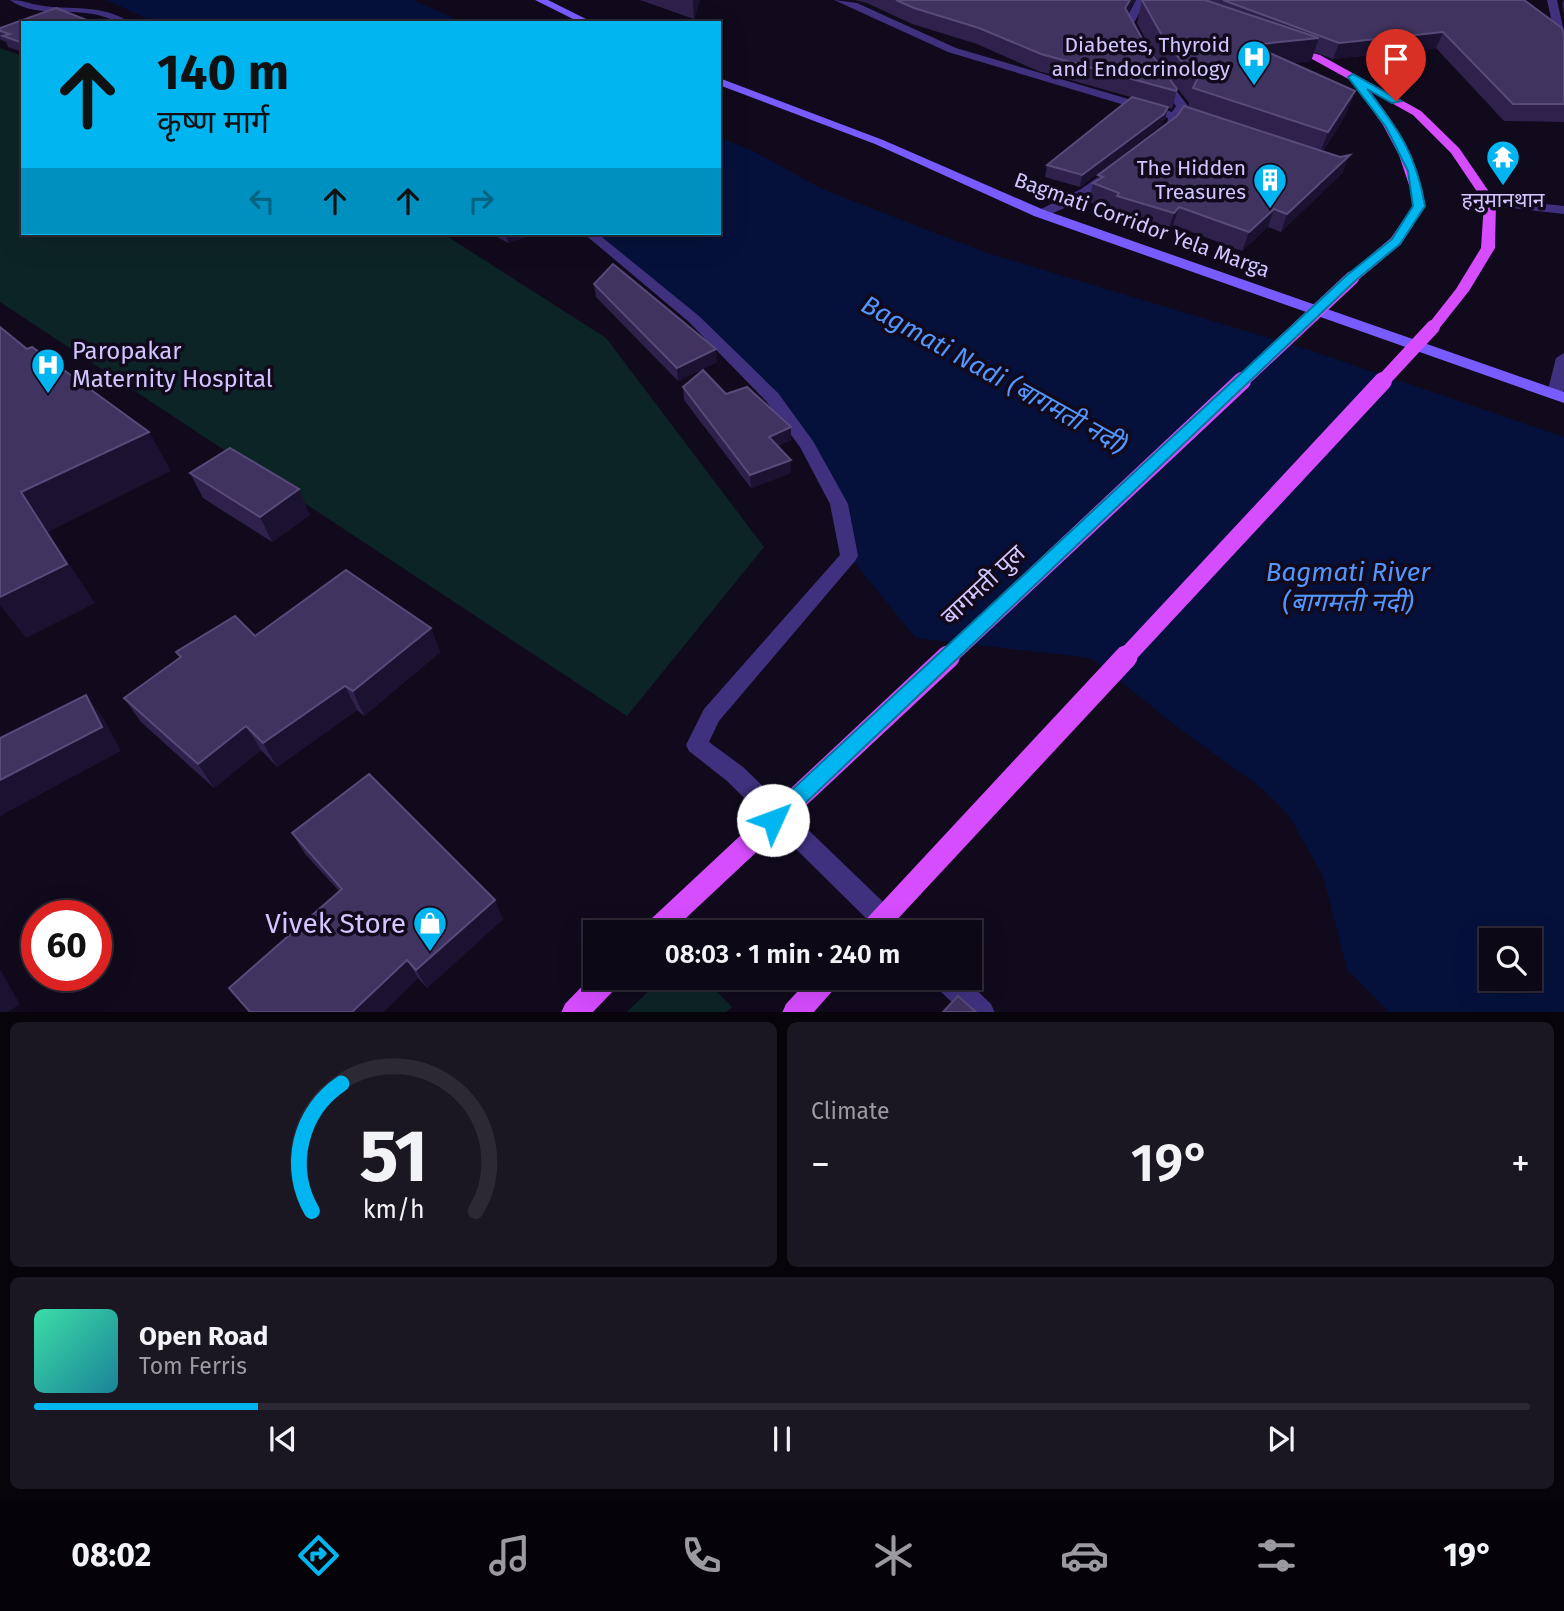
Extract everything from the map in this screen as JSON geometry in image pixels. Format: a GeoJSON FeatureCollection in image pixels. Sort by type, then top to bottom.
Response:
{"type":"FeatureCollection","features":[{"type":"Feature","properties":{"kind":"main road"},"geometry":{"type":"LineString","coordinates":[[540,0],[585,21]]}},
{"type":"Feature","properties":{"kind":"main road"},"geometry":{"type":"LineString","coordinates":[[1143,0],[1158,4]]}},
{"type":"Feature","properties":{"kind":"main road"},"geometry":{"type":"LineString","coordinates":[[881,920],[1433,327],[1462,291],[1488,248],[1490,202],[1455,151],[1417,113],[1315,57],[1283,44]]}},
{"type":"Feature","properties":{"kind":"main road","name":"बागमती पुल"},"geometry":{"type":"LineString","coordinates":[[667,920],[1352,278],[1396,241],[1419,206],[1413,171],[1396,138],[1353,77]]}},
{"type":"Feature","properties":{"kind":"main road","name":"Bagmati Corridor Yela Marga"},"geometry":{"type":"LineString","coordinates":[[721,83],[879,142],[1039,213],[1559,396]]}},
{"type":"Feature","properties":{"kind":"main road"},"geometry":{"type":"LineString","coordinates":[[575,1012],[596,990]]}},
{"type":"Feature","properties":{"kind":"main road"},"geometry":{"type":"LineString","coordinates":[[796,1012],[816,990]]}},
{"type":"Feature","properties":{"kind":"street"},"geometry":{"type":"LineString","coordinates":[[15,0],[34,8],[96,11],[121,21]]}},
{"type":"Feature","properties":{"kind":"street"},"geometry":{"type":"LineString","coordinates":[[839,0],[868,10],[952,50],[1213,129]]}},
{"type":"Feature","properties":{"kind":"street"},"geometry":{"type":"LineString","coordinates":[[1143,0],[1129,23],[1149,62],[1182,106],[1167,129]]}},
{"type":"Feature","properties":{"kind":"street"},"geometry":{"type":"LineString","coordinates":[[1552,0],[1564,54]]}},
{"type":"Feature","properties":{"kind":"street"},"geometry":{"type":"LineString","coordinates":[[1039,213],[1085,192],[1126,159]]}},
{"type":"Feature","properties":{"kind":"street"},"geometry":{"type":"LineString","coordinates":[[1490,202],[1564,210]]}},
{"type":"Feature","properties":{"kind":"street"},"geometry":{"type":"LineString","coordinates":[[591,235],[694,319],[772,397],[807,446],[839,504],[849,556],[711,715],[697,745],[735,774],[885,920]]}},
{"type":"Feature","properties":{"kind":"street"},"geometry":{"type":"LineString","coordinates":[[1559,396],[1564,358]]}},
{"type":"Feature","properties":{"kind":"street"},"geometry":{"type":"LineString","coordinates":[[957,990],[981,1012]]}},
{"type":"Feature","properties":{"kind":"green space"},"geometry":{"type":"Polygon","coordinates":[[[0,48],[21,55],[21,235],[445,235],[606,338],[764,547],[627,716],[0,302],[0,48]]]}},
{"type":"Feature","properties":{"kind":"green space"},"geometry":{"type":"Polygon","coordinates":[[[650,990],[715,990],[732,1007],[726,1012],[627,1012],[650,990]]]}},
{"type":"Feature","properties":{"kind":"water"},"geometry":{"type":"Polygon","coordinates":[[[107,0],[413,0],[460,21],[152,21],[107,0]]]}},
{"type":"Feature","properties":{"kind":"water","name":"Bagmati River (बागमती नदी)"},"geometry":{"type":"Polygon","coordinates":[[[721,138],[755,152],[822,189],[987,253],[1312,351],[1564,437],[1564,1012],[1389,1012],[1347,969],[1323,876],[1288,814],[1264,790],[1180,729],[1091,658],[916,638],[849,556],[839,504],[772,397],[633,268],[592,235],[721,235],[721,138]]]}},
{"type":"Feature","properties":{"kind":"building"},"geometry":{"type":"Polygon","coordinates":[[[896,0],[1130,0],[1125,8],[1149,51],[1177,89],[1176,91],[1041,54],[979,28],[896,0]]]}},
{"type":"Feature","properties":{"kind":"building"},"geometry":{"type":"Polygon","coordinates":[[[1142,0],[1205,0],[1319,38],[1252,45],[1355,91],[1328,132],[1193,88],[1197,80],[1165,41],[1142,0]]]}},
{"type":"Feature","properties":{"kind":"building"},"geometry":{"type":"Polygon","coordinates":[[[1223,0],[1524,0],[1562,28],[1564,104],[1513,104],[1443,32],[1339,43],[1223,0]]]}},
{"type":"Feature","properties":{"kind":"building"},"geometry":{"type":"Polygon","coordinates":[[[56,8],[89,21],[21,21],[21,42],[3,36],[10,34],[0,31],[0,28],[56,8]]]}},
{"type":"Feature","properties":{"kind":"building"},"geometry":{"type":"Polygon","coordinates":[[[1132,97],[1168,107],[1164,114],[1082,175],[1047,165],[1132,97]]]}},
{"type":"Feature","properties":{"kind":"building"},"geometry":{"type":"Polygon","coordinates":[[[1184,106],[1340,157],[1350,155],[1287,214],[1274,209],[1249,232],[1179,207],[1174,213],[1117,196],[1119,193],[1093,183],[1103,177],[1098,175],[1177,116],[1184,106]]]}},
{"type":"Feature","properties":{"kind":"building"},"geometry":{"type":"Polygon","coordinates":[[[613,264],[716,349],[677,368],[594,284],[613,264]]]}},
{"type":"Feature","properties":{"kind":"building","name":"Paropakar Maternity Hospital"},"geometry":{"type":"Polygon","coordinates":[[[0,327],[27,349],[32,347],[149,432],[21,492],[67,564],[0,597],[0,327]]]}},
{"type":"Feature","properties":{"kind":"building"},"geometry":{"type":"Polygon","coordinates":[[[703,370],[726,394],[747,387],[791,427],[769,437],[791,460],[750,475],[683,387],[703,370]]]}},
{"type":"Feature","properties":{"kind":"building"},"geometry":{"type":"Polygon","coordinates":[[[230,448],[299,489],[260,517],[190,473],[230,448]]]}},
{"type":"Feature","properties":{"kind":"building"},"geometry":{"type":"Polygon","coordinates":[[[346,570],[431,628],[353,691],[345,686],[263,743],[246,726],[198,764],[124,698],[181,657],[176,652],[235,616],[255,636],[346,570]]]}},
{"type":"Feature","properties":{"kind":"building"},"geometry":{"type":"Polygon","coordinates":[[[86,695],[102,727],[0,780],[0,738],[86,695]]]}},
{"type":"Feature","properties":{"kind":"building"},"geometry":{"type":"Polygon","coordinates":[[[369,774],[495,900],[416,970],[407,960],[352,1012],[250,1012],[229,988],[342,889],[292,833],[369,774]]]}},
{"type":"Feature","properties":{"kind":"building"},"geometry":{"type":"Polygon","coordinates":[[[958,996],[976,1012],[943,1012],[958,996]]]}},
{"type":"Feature","properties":{"kind":"place","name":"Diabetes, Thyroid and Endocrinology"},"geometry":{"type":"Point","coordinates":[1254,87]}},
{"type":"Feature","properties":{"kind":"place","name":"हनुमानथान"},"geometry":{"type":"Point","coordinates":[1503,187]}},
{"type":"Feature","properties":{"kind":"place","name":"The Hidden Treasures"},"geometry":{"type":"Point","coordinates":[1270,210]}},
{"type":"Feature","properties":{"kind":"place","name":"Paropakar Maternity Hospital"},"geometry":{"type":"Point","coordinates":[48,395]}},
{"type":"Feature","properties":{"kind":"place","name":"Vivek Store"},"geometry":{"type":"Point","coordinates":[430,953]}},
{"type":"Feature","properties":{"kind":"route"},"geometry":{"type":"LineString","coordinates":[[773,820],[1352,278],[1396,241],[1419,206],[1418,189],[1413,171],[1391,127],[1353,77],[1396,101]]}},
{"type":"Feature","properties":{"kind":"water label","name":"Bagmati Nadi (बागमती नदी)"},"geometry":{"type":"Point","coordinates":[994,375]}}]}
